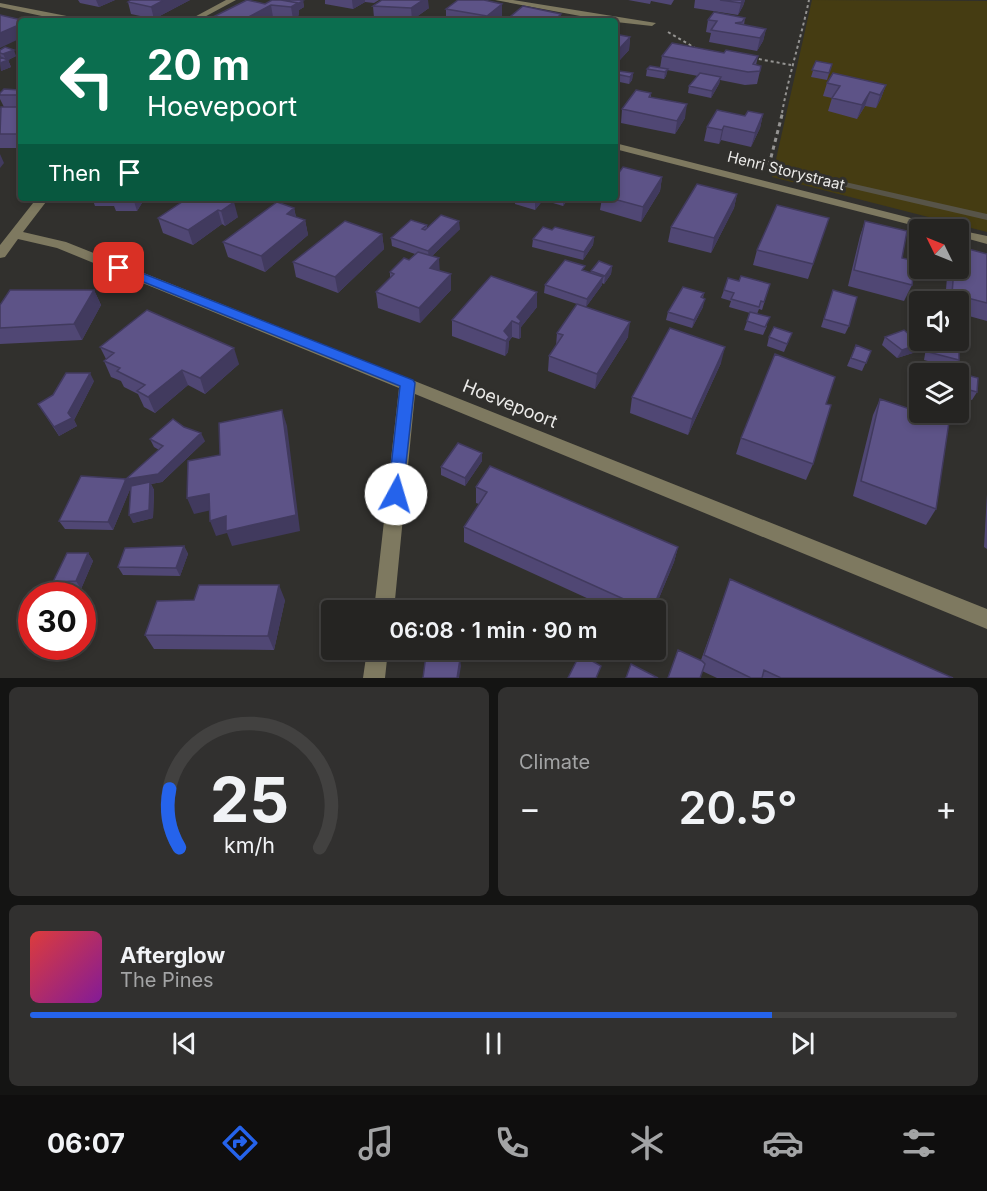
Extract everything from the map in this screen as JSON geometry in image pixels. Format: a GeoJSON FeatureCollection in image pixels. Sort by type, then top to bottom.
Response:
{"type":"FeatureCollection","features":[{"type":"Feature","properties":{"kind":"street"},"geometry":{"type":"LineString","coordinates":[[197,18],[232,0]]}},
{"type":"Feature","properties":{"kind":"street"},"geometry":{"type":"LineString","coordinates":[[500,0],[604,18]]}},
{"type":"Feature","properties":{"kind":"street"},"geometry":{"type":"LineString","coordinates":[[0,5],[63,18]]}},
{"type":"Feature","properties":{"kind":"street"},"geometry":{"type":"LineString","coordinates":[[618,20],[652,23]]}},
{"type":"Feature","properties":{"kind":"street","name":"Henri Storystraat"},"geometry":{"type":"LineString","coordinates":[[618,147],[909,220]]}},
{"type":"Feature","properties":{"kind":"street"},"geometry":{"type":"LineString","coordinates":[[0,254],[41,201]]}},
{"type":"Feature","properties":{"kind":"street","name":"Hoevepoort"},"geometry":{"type":"LineString","coordinates":[[15,234],[61,245],[408,383],[987,619]]}},
{"type":"Feature","properties":{"kind":"street"},"geometry":{"type":"LineString","coordinates":[[969,235],[987,240]]}},
{"type":"Feature","properties":{"kind":"street"},"geometry":{"type":"LineString","coordinates":[[385,600],[408,383]]}},
{"type":"Feature","properties":{"kind":"street"},"geometry":{"type":"LineString","coordinates":[[374,678],[377,660]]}},
{"type":"Feature","properties":{"kind":"path"},"geometry":{"type":"LineString","coordinates":[[765,182],[782,115],[791,65],[799,47],[809,0]]}},
{"type":"Feature","properties":{"kind":"path"},"geometry":{"type":"LineString","coordinates":[[652,23],[694,48],[703,50]]}},
{"type":"Feature","properties":{"kind":"path"},"geometry":{"type":"LineString","coordinates":[[751,58],[791,65]]}},
{"type":"Feature","properties":{"kind":"shaded area"},"geometry":{"type":"Polygon","coordinates":[[[812,0],[987,1],[987,232],[969,227],[969,219],[936,219],[772,177],[812,0]]]}},
{"type":"Feature","properties":{"kind":"building"},"geometry":{"type":"Polygon","coordinates":[[[131,0],[164,0],[151,7],[128,2],[131,0]]]}},
{"type":"Feature","properties":{"kind":"building"},"geometry":{"type":"Polygon","coordinates":[[[247,0],[265,4],[272,0],[298,3],[291,7],[271,5],[247,18],[211,18],[247,0]]]}},
{"type":"Feature","properties":{"kind":"building"},"geometry":{"type":"Polygon","coordinates":[[[288,0],[303,1],[296,4],[298,3],[288,0]]]}},
{"type":"Feature","properties":{"kind":"building"},"geometry":{"type":"Polygon","coordinates":[[[382,0],[423,0],[411,8],[373,6],[382,0]]]}},
{"type":"Feature","properties":{"kind":"building"},"geometry":{"type":"Polygon","coordinates":[[[458,0],[484,0],[502,4],[487,16],[446,9],[458,0]]]}},
{"type":"Feature","properties":{"kind":"building"},"geometry":{"type":"Polygon","coordinates":[[[720,0],[743,0],[741,3],[720,0]]]}},
{"type":"Feature","properties":{"kind":"building"},"geometry":{"type":"Polygon","coordinates":[[[523,6],[561,14],[557,18],[509,18],[523,6]]]}},
{"type":"Feature","properties":{"kind":"building"},"geometry":{"type":"Polygon","coordinates":[[[714,12],[745,18],[742,22],[735,23],[766,29],[760,38],[711,30],[717,21],[708,20],[714,12]]]}},
{"type":"Feature","properties":{"kind":"building"},"geometry":{"type":"Polygon","coordinates":[[[0,15],[18,19],[18,25],[0,33],[0,15]]]}},
{"type":"Feature","properties":{"kind":"building"},"geometry":{"type":"Polygon","coordinates":[[[618,35],[630,37],[619,49],[618,35]]]}},
{"type":"Feature","properties":{"kind":"building"},"geometry":{"type":"Polygon","coordinates":[[[672,43],[724,53],[726,50],[758,56],[753,64],[761,66],[760,71],[748,72],[662,56],[672,43]]]}},
{"type":"Feature","properties":{"kind":"building"},"geometry":{"type":"Polygon","coordinates":[[[5,47],[14,50],[0,53],[0,50],[5,47]]]}},
{"type":"Feature","properties":{"kind":"building"},"geometry":{"type":"Polygon","coordinates":[[[0,57],[8,60],[0,63],[0,57]]]}},
{"type":"Feature","properties":{"kind":"building"},"geometry":{"type":"Polygon","coordinates":[[[816,61],[832,64],[829,73],[812,70],[816,61]]]}},
{"type":"Feature","properties":{"kind":"building"},"geometry":{"type":"Polygon","coordinates":[[[650,66],[668,69],[665,72],[647,69],[650,66]]]}},
{"type":"Feature","properties":{"kind":"building"},"geometry":{"type":"Polygon","coordinates":[[[618,72],[633,73],[630,77],[618,74],[618,72]]]}},
{"type":"Feature","properties":{"kind":"building"},"geometry":{"type":"Polygon","coordinates":[[[700,73],[721,77],[712,91],[689,86],[700,73]]]}},
{"type":"Feature","properties":{"kind":"building"},"geometry":{"type":"Polygon","coordinates":[[[833,73],[886,85],[880,95],[870,92],[862,105],[832,98],[840,86],[827,83],[833,73]]]}},
{"type":"Feature","properties":{"kind":"building"},"geometry":{"type":"Polygon","coordinates":[[[4,89],[18,90],[18,95],[0,95],[4,89]]]}},
{"type":"Feature","properties":{"kind":"building"},"geometry":{"type":"Polygon","coordinates":[[[636,90],[651,93],[649,97],[687,104],[677,121],[622,109],[636,90]]]}},
{"type":"Feature","properties":{"kind":"building"},"geometry":{"type":"Polygon","coordinates":[[[1,107],[18,107],[18,134],[0,134],[1,107]]]}},
{"type":"Feature","properties":{"kind":"building"},"geometry":{"type":"Polygon","coordinates":[[[717,110],[745,116],[748,111],[763,114],[755,133],[724,126],[722,130],[707,127],[717,110]]]}},
{"type":"Feature","properties":{"kind":"building"},"geometry":{"type":"Polygon","coordinates":[[[623,167],[662,177],[643,207],[618,200],[618,174],[623,167]]]}},
{"type":"Feature","properties":{"kind":"building"},"geometry":{"type":"Polygon","coordinates":[[[697,184],[737,194],[714,238],[671,227],[697,184]]]}},
{"type":"Feature","properties":{"kind":"building"},"geometry":{"type":"Polygon","coordinates":[[[184,201],[234,202],[188,230],[158,218],[184,201]]]}},
{"type":"Feature","properties":{"kind":"building"},"geometry":{"type":"Polygon","coordinates":[[[277,202],[294,208],[287,214],[305,220],[261,256],[223,242],[277,202]]]}},
{"type":"Feature","properties":{"kind":"building"},"geometry":{"type":"Polygon","coordinates":[[[777,205],[829,218],[813,264],[757,250],[777,205]]]}},
{"type":"Feature","properties":{"kind":"building"},"geometry":{"type":"Polygon","coordinates":[[[441,215],[459,221],[428,251],[391,238],[411,220],[427,225],[422,229],[425,230],[441,215]]]}},
{"type":"Feature","properties":{"kind":"building"},"geometry":{"type":"Polygon","coordinates":[[[345,221],[382,234],[335,277],[293,262],[345,221]]]}},
{"type":"Feature","properties":{"kind":"building"},"geometry":{"type":"Polygon","coordinates":[[[865,221],[907,231],[902,258],[909,260],[909,279],[913,279],[912,285],[854,270],[865,221]]]}},
{"type":"Feature","properties":{"kind":"building"},"geometry":{"type":"Polygon","coordinates":[[[543,227],[552,230],[555,227],[594,237],[584,252],[533,239],[543,227]]]}},
{"type":"Feature","properties":{"kind":"building"},"geometry":{"type":"Polygon","coordinates":[[[969,249],[987,254],[987,303],[969,298],[969,291],[952,291],[953,279],[969,279],[969,249]]]}},
{"type":"Feature","properties":{"kind":"building"},"geometry":{"type":"Polygon","coordinates":[[[418,252],[439,258],[430,268],[451,274],[419,308],[376,292],[394,274],[390,272],[404,258],[409,260],[418,252]]]}},
{"type":"Feature","properties":{"kind":"building"},"geometry":{"type":"Polygon","coordinates":[[[565,260],[585,266],[582,270],[603,277],[587,299],[545,285],[565,260]]]}},
{"type":"Feature","properties":{"kind":"building"},"geometry":{"type":"Polygon","coordinates":[[[599,261],[612,266],[605,276],[591,271],[599,261]]]}},
{"type":"Feature","properties":{"kind":"building"},"geometry":{"type":"Polygon","coordinates":[[[491,276],[537,292],[517,317],[521,321],[519,324],[512,321],[504,331],[509,337],[506,341],[452,320],[491,276]]]}},
{"type":"Feature","properties":{"kind":"building"},"geometry":{"type":"Polygon","coordinates":[[[741,276],[770,284],[764,302],[761,301],[759,307],[731,299],[734,293],[724,290],[728,278],[739,281],[741,276]]]}},
{"type":"Feature","properties":{"kind":"building"},"geometry":{"type":"Polygon","coordinates":[[[683,287],[704,293],[701,297],[705,299],[694,320],[668,312],[683,287]]]}},
{"type":"Feature","properties":{"kind":"building"},"geometry":{"type":"Polygon","coordinates":[[[10,290],[94,290],[74,324],[0,328],[0,305],[10,290]]]}},
{"type":"Feature","properties":{"kind":"building"},"geometry":{"type":"Polygon","coordinates":[[[833,290],[857,297],[849,326],[824,319],[833,290]]]}},
{"type":"Feature","properties":{"kind":"building"},"geometry":{"type":"Polygon","coordinates":[[[577,304],[630,322],[597,374],[549,356],[563,335],[557,333],[577,304]]]}},
{"type":"Feature","properties":{"kind":"building"},"geometry":{"type":"Polygon","coordinates":[[[147,310],[234,348],[200,378],[182,370],[148,397],[137,391],[145,385],[117,371],[120,368],[104,361],[114,353],[100,347],[147,310]]]}},
{"type":"Feature","properties":{"kind":"building"},"geometry":{"type":"Polygon","coordinates":[[[750,312],[770,317],[765,327],[747,321],[750,312]]]}},
{"type":"Feature","properties":{"kind":"building"},"geometry":{"type":"Polygon","coordinates":[[[774,327],[792,333],[787,344],[769,337],[774,327]]]}},
{"type":"Feature","properties":{"kind":"building"},"geometry":{"type":"Polygon","coordinates":[[[670,328],[725,347],[692,419],[632,397],[670,328]]]}},
{"type":"Feature","properties":{"kind":"building"},"geometry":{"type":"Polygon","coordinates":[[[904,330],[909,334],[909,348],[902,350],[885,337],[904,330]]]}},
{"type":"Feature","properties":{"kind":"building"},"geometry":{"type":"Polygon","coordinates":[[[856,345],[871,351],[866,363],[851,358],[856,345]]]}},
{"type":"Feature","properties":{"kind":"building"},"geometry":{"type":"Polygon","coordinates":[[[959,351],[959,360],[928,352],[959,351]]]}},
{"type":"Feature","properties":{"kind":"building"},"geometry":{"type":"Polygon","coordinates":[[[775,354],[835,377],[826,404],[831,405],[813,464],[741,438],[775,354]]]}},
{"type":"Feature","properties":{"kind":"building"},"geometry":{"type":"Polygon","coordinates":[[[66,373],[90,373],[68,413],[72,418],[54,427],[38,404],[53,395],[66,373]]]}},
{"type":"Feature","properties":{"kind":"building"},"geometry":{"type":"Polygon","coordinates":[[[969,376],[978,378],[977,392],[969,390],[969,376]]]}},
{"type":"Feature","properties":{"kind":"building"},"geometry":{"type":"Polygon","coordinates":[[[880,399],[909,409],[909,423],[949,423],[936,509],[861,481],[880,399]]]}},
{"type":"Feature","properties":{"kind":"building"},"geometry":{"type":"Polygon","coordinates":[[[282,410],[296,515],[226,531],[226,516],[210,521],[209,494],[187,498],[188,461],[220,455],[219,423],[282,410]]]}},
{"type":"Feature","properties":{"kind":"building"},"geometry":{"type":"Polygon","coordinates":[[[173,419],[184,427],[201,433],[158,474],[126,479],[163,446],[150,439],[173,419]]]}},
{"type":"Feature","properties":{"kind":"building"},"geometry":{"type":"Polygon","coordinates":[[[458,443],[482,453],[465,478],[441,467],[458,443]]]}},
{"type":"Feature","properties":{"kind":"building"},"geometry":{"type":"Polygon","coordinates":[[[490,466],[678,547],[656,600],[626,600],[464,527],[487,492],[476,487],[490,466]]]}},
{"type":"Feature","properties":{"kind":"building"},"geometry":{"type":"Polygon","coordinates":[[[81,476],[126,479],[108,522],[59,521],[81,476]]]}},
{"type":"Feature","properties":{"kind":"building"},"geometry":{"type":"Polygon","coordinates":[[[150,482],[149,510],[129,515],[131,486],[150,482]]]}},
{"type":"Feature","properties":{"kind":"building"},"geometry":{"type":"Polygon","coordinates":[[[184,546],[176,568],[118,567],[125,548],[184,546]]]}},
{"type":"Feature","properties":{"kind":"building"},"geometry":{"type":"Polygon","coordinates":[[[67,553],[88,553],[76,581],[53,582],[67,553]]]}},
{"type":"Feature","properties":{"kind":"building"},"geometry":{"type":"Polygon","coordinates":[[[730,579],[953,678],[781,678],[764,670],[762,678],[751,678],[704,655],[730,579]]]}},
{"type":"Feature","properties":{"kind":"building"},"geometry":{"type":"Polygon","coordinates":[[[199,585],[279,585],[268,636],[145,635],[157,601],[194,600],[199,585]]]}},
{"type":"Feature","properties":{"kind":"building"},"geometry":{"type":"Polygon","coordinates":[[[678,650],[705,664],[700,678],[668,678],[678,650]]]}},
{"type":"Feature","properties":{"kind":"building"},"geometry":{"type":"Polygon","coordinates":[[[425,660],[460,660],[457,678],[423,678],[425,660]]]}},
{"type":"Feature","properties":{"kind":"building"},"geometry":{"type":"Polygon","coordinates":[[[577,660],[590,660],[601,666],[596,678],[568,678],[577,660]]]}},
{"type":"Feature","properties":{"kind":"building"},"geometry":{"type":"Polygon","coordinates":[[[631,664],[658,678],[626,678],[631,664]]]}},
{"type":"Feature","properties":{"kind":"waterway"},"geometry":{"type":"LineString","coordinates":[[814,177],[987,217]]}},
{"type":"Feature","properties":{"kind":"route"},"geometry":{"type":"LineString","coordinates":[[119,268],[408,383],[396,494]]}}]}
